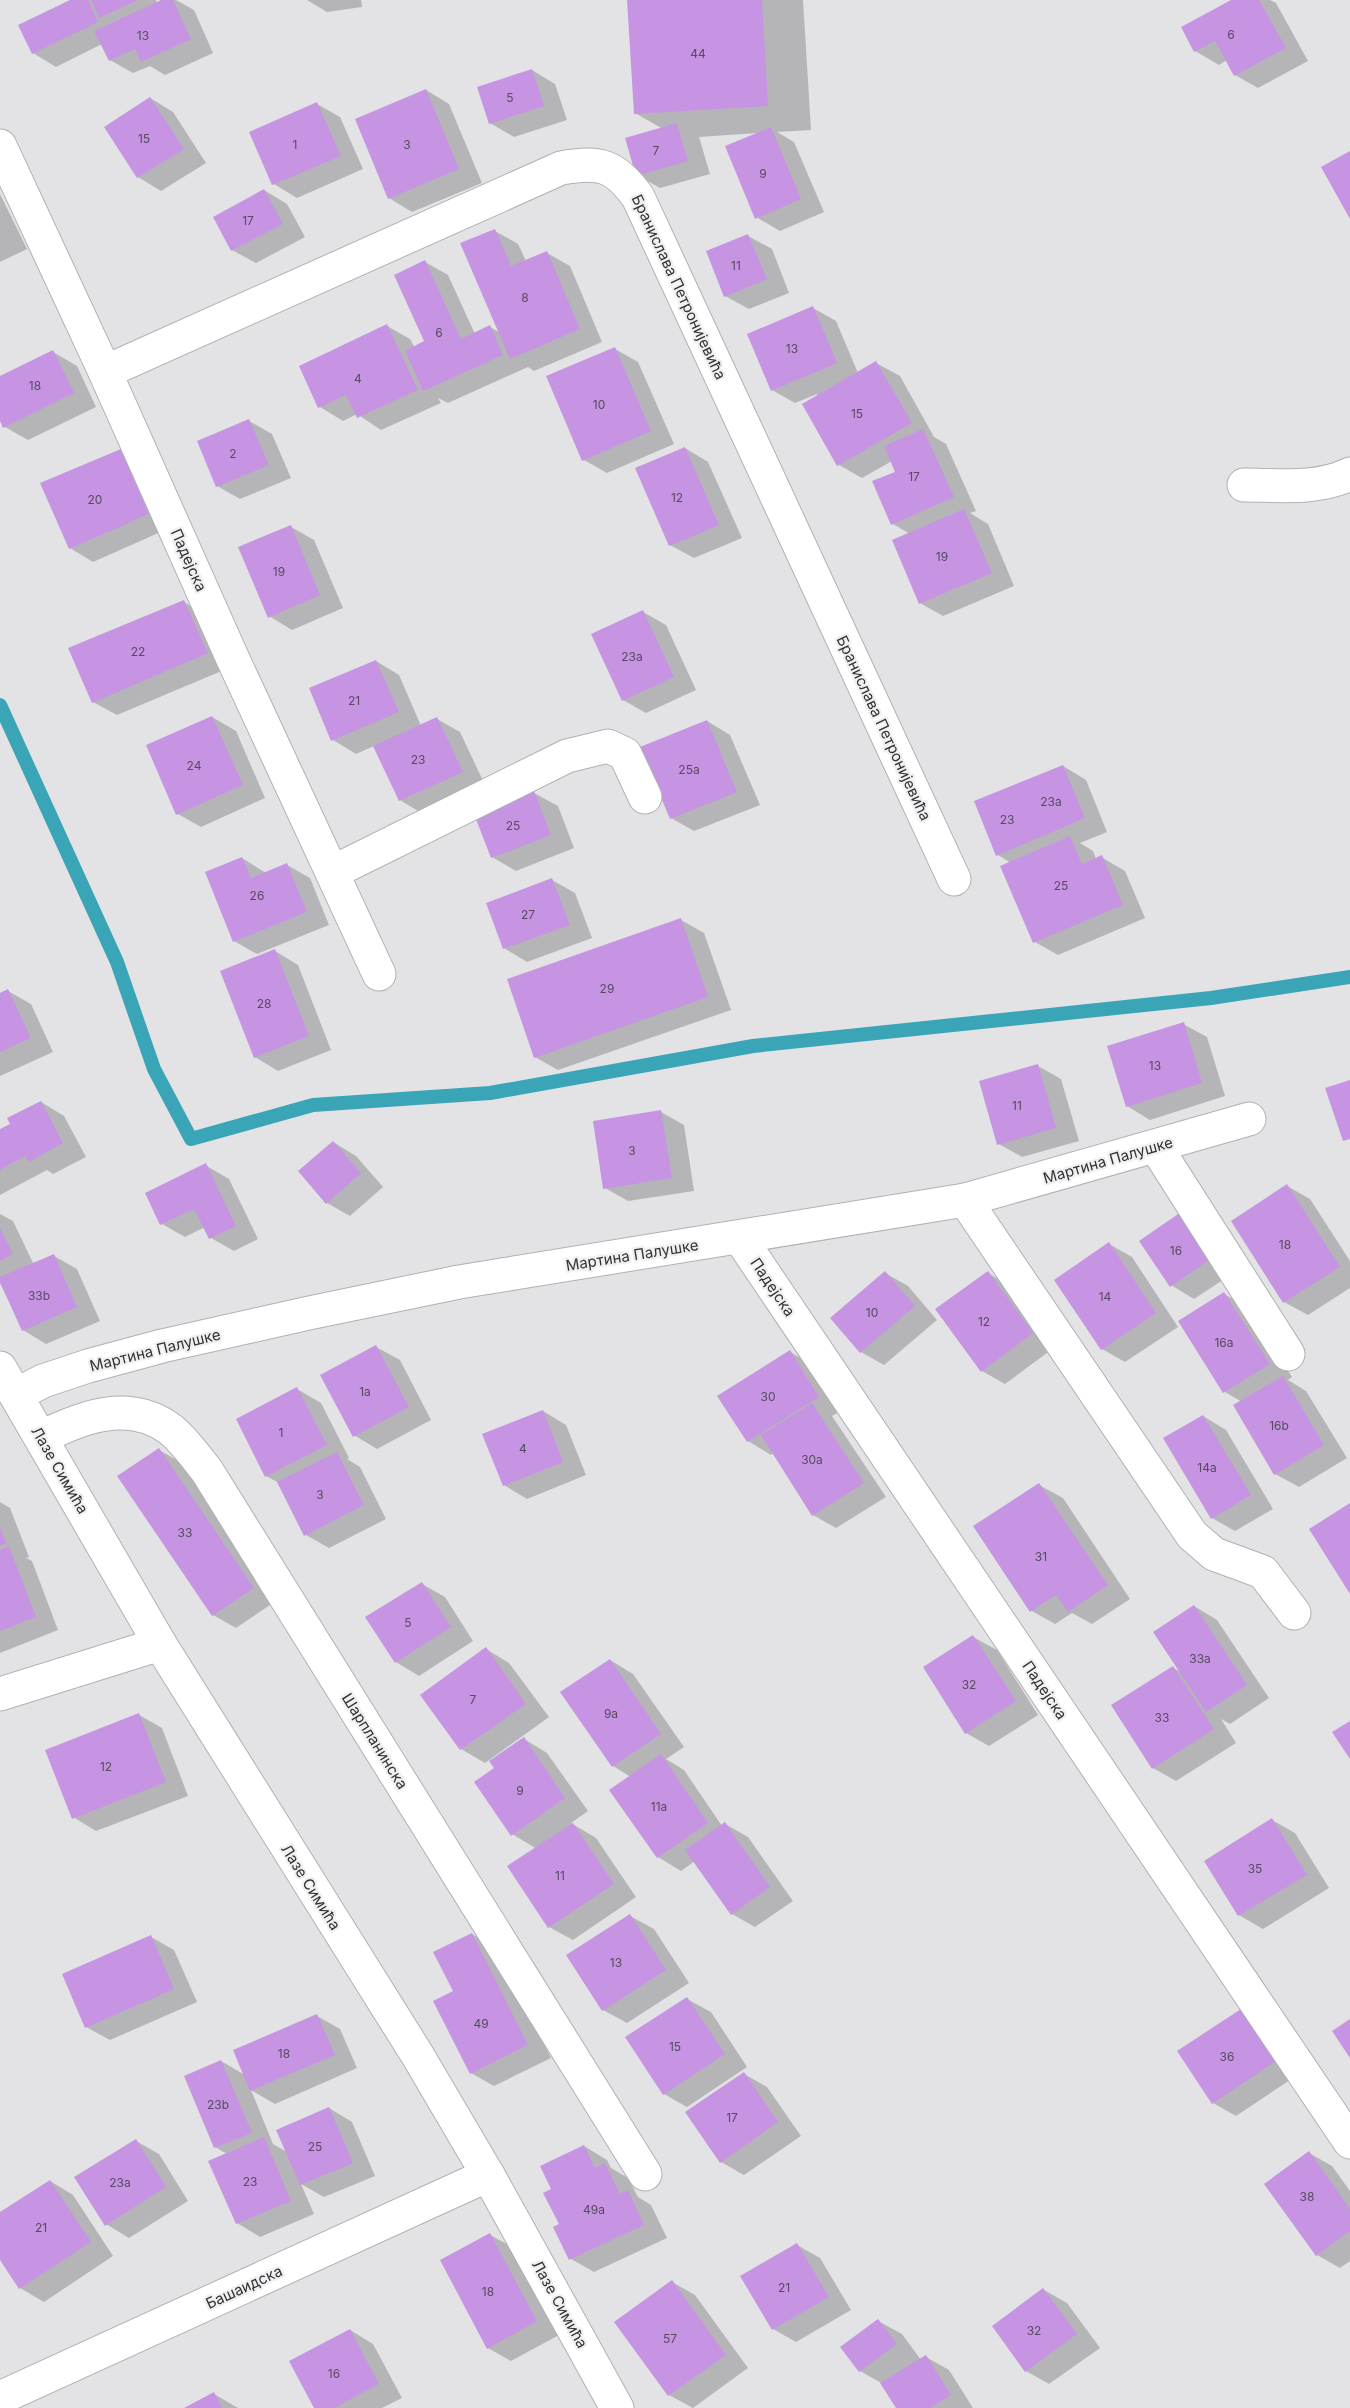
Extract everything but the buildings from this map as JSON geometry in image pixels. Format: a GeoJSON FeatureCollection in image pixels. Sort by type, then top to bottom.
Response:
{"type":"FeatureCollection","features":[{"type":"Feature","properties":{"kind":"street","name":"Падејска"},"geometry":{"type":"LineString","coordinates":[[0,146],[105,372],[232,657],[380,974]]}},
{"type":"Feature","properties":{"kind":"street","name":"Бранислава Петронијевића"},"geometry":{"type":"LineString","coordinates":[[105,372],[561,168],[585,164],[604,167],[625,180],[638,197],[954,879]]}},
{"type":"Feature","properties":{"kind":"street"},"geometry":{"type":"LineString","coordinates":[[1244,485],[1316,485],[1336,481],[1350,474]]}},
{"type":"Feature","properties":{"kind":"street"},"geometry":{"type":"LineString","coordinates":[[333,872],[567,756],[608,746],[625,754],[645,797]]}},
{"type":"Feature","properties":{"kind":"street","name":"Мартина Палушке"},"geometry":{"type":"LineString","coordinates":[[8,1382],[44,1381],[162,1346],[309,1312],[459,1282],[966,1200],[1249,1119]]}},
{"type":"Feature","properties":{"kind":"street"},"geometry":{"type":"LineString","coordinates":[[1156,1147],[1288,1354]]}},
{"type":"Feature","properties":{"kind":"street"},"geometry":{"type":"LineString","coordinates":[[966,1200],[1192,1535],[1214,1554],[1263,1572],[1294,1614]]}},
{"type":"Feature","properties":{"kind":"street","name":"Падејска"},"geometry":{"type":"LineString","coordinates":[[740,1238],[1350,2142]]}},
{"type":"Feature","properties":{"kind":"street","name":"Лазе Симића"},"geometry":{"type":"LineString","coordinates":[[8,1382],[42,1437],[160,1644],[418,2056],[488,2175],[617,2408]]}},
{"type":"Feature","properties":{"kind":"street","name":"Шарпланинска"},"geometry":{"type":"LineString","coordinates":[[42,1437],[63,1426],[95,1415],[120,1411],[130,1413],[149,1418],[170,1429],[207,1471],[645,2174]]}},
{"type":"Feature","properties":{"kind":"street"},"geometry":{"type":"LineString","coordinates":[[0,1694],[160,1644]]}},
{"type":"Feature","properties":{"kind":"street","name":"Башаидска"},"geometry":{"type":"LineString","coordinates":[[0,2398],[488,2175]]}},
{"type":"Feature","properties":{"kind":"waterway"},"geometry":{"type":"LineString","coordinates":[[0,705],[117,962],[154,1069],[191,1139],[313,1105],[490,1093],[753,1046],[1211,998],[1350,977]]}}]}
